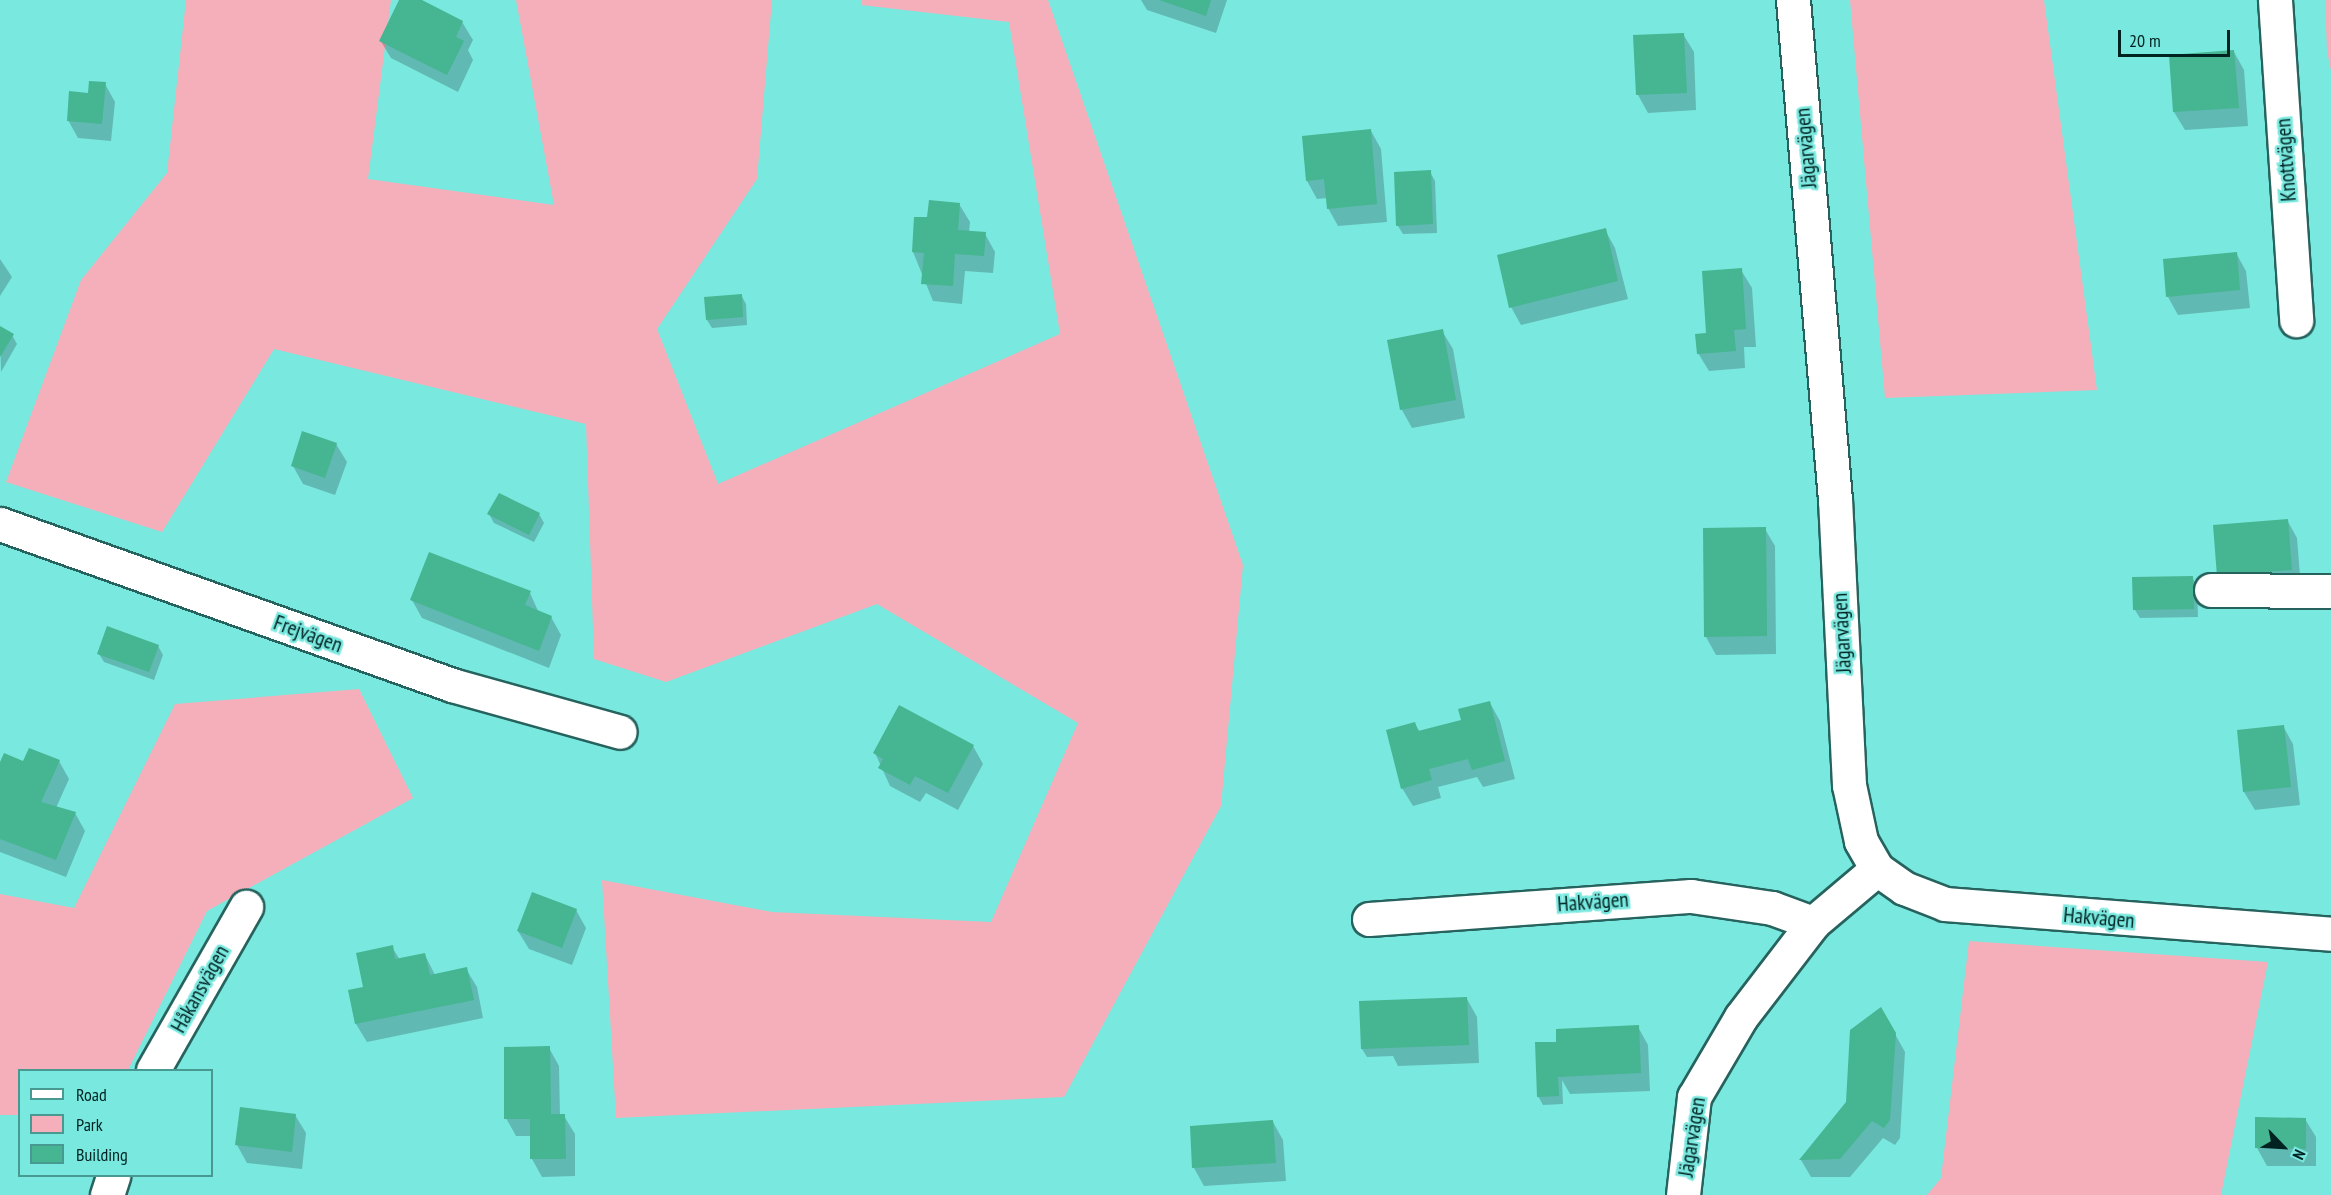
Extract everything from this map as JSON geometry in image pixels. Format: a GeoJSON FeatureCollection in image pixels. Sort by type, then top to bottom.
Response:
{"type":"FeatureCollection","features":[{"type":"Feature","properties":{"kind":"street","name":"Jägarvägen"},"geometry":{"type":"LineString","coordinates":[[1683,1195],[1694,1097],[1741,1017],[1814,923],[1877,869],[1861,841],[1849,785],[1835,500],[1793,0]]}},
{"type":"Feature","properties":{"kind":"street","name":"Knottvägen"},"geometry":{"type":"LineString","coordinates":[[2275,0],[2296,320]]}},
{"type":"Feature","properties":{"kind":"street","name":"Frejvägen"},"geometry":{"type":"LineString","coordinates":[[0,524],[452,686],[620,732]]}},
{"type":"Feature","properties":{"kind":"street"},"geometry":{"type":"LineString","coordinates":[[2211,590],[2331,591]]}},
{"type":"Feature","properties":{"kind":"street","name":"Hakvägen"},"geometry":{"type":"LineString","coordinates":[[1877,869],[1904,888],[1945,904],[2331,934]]}},
{"type":"Feature","properties":{"kind":"street","name":"Hakvägen"},"geometry":{"type":"LineString","coordinates":[[1369,919],[1691,896],[1773,908],[1814,923]]}},
{"type":"Feature","properties":{"kind":"street","name":"Håkansvägen"},"geometry":{"type":"LineString","coordinates":[[154,1069],[246,907]]}},
{"type":"Feature","properties":{"kind":"street"},"geometry":{"type":"LineString","coordinates":[[106,1195],[113,1177]]}},
{"type":"Feature","properties":{"kind":"green space"},"geometry":{"type":"Polygon","coordinates":[[[186,0],[391,0],[368,179],[554,205],[516,0],[772,0],[757,179],[657,329],[718,484],[1060,334],[1009,22],[861,5],[861,0],[1048,0],[1243,565],[1221,806],[1064,1097],[616,1118],[602,880],[772,912],[991,922],[1078,723],[877,604],[666,682],[594,659],[586,424],[274,349],[162,532],[6,482],[81,280],[167,173],[186,0]]]}},
{"type":"Feature","properties":{"kind":"green space"},"geometry":{"type":"Polygon","coordinates":[[[1850,0],[2044,0],[2097,390],[1885,398],[1850,0]]]}},
{"type":"Feature","properties":{"kind":"green space"},"geometry":{"type":"Polygon","coordinates":[[[2325,0],[2331,0],[2331,71],[2327,51],[2325,0]]]}},
{"type":"Feature","properties":{"kind":"green space"},"geometry":{"type":"Polygon","coordinates":[[[359,689],[413,798],[207,911],[128,1069],[18,1069],[18,1115],[0,1115],[0,894],[74,908],[175,704],[359,689]]]}},
{"type":"Feature","properties":{"kind":"green space"},"geometry":{"type":"Polygon","coordinates":[[[1969,941],[2268,962],[2221,1195],[1927,1195],[1941,1178],[1969,941]]]}},
{"type":"Feature","properties":{"kind":"building"},"geometry":{"type":"Polygon","coordinates":[[[399,0],[422,0],[463,21],[456,37],[464,41],[447,75],[379,41],[399,0]]]}},
{"type":"Feature","properties":{"kind":"building"},"geometry":{"type":"Polygon","coordinates":[[[1159,0],[1211,0],[1206,16],[1159,0]]]}},
{"type":"Feature","properties":{"kind":"building"},"geometry":{"type":"Polygon","coordinates":[[[1684,33],[1687,93],[1636,95],[1633,35],[1684,33]]]}},
{"type":"Feature","properties":{"kind":"building"},"geometry":{"type":"Polygon","coordinates":[[[2234,50],[2239,108],[2173,112],[2169,55],[2234,50]]]}},
{"type":"Feature","properties":{"kind":"building"},"geometry":{"type":"Polygon","coordinates":[[[89,81],[106,82],[102,124],[67,121],[69,91],[88,93],[89,81]]]}},
{"type":"Feature","properties":{"kind":"building"},"geometry":{"type":"Polygon","coordinates":[[[1371,129],[1377,204],[1327,209],[1324,179],[1306,181],[1302,136],[1371,129]]]}},
{"type":"Feature","properties":{"kind":"building"},"geometry":{"type":"Polygon","coordinates":[[[1431,170],[1433,224],[1396,226],[1394,172],[1431,170]]]}},
{"type":"Feature","properties":{"kind":"building"},"geometry":{"type":"Polygon","coordinates":[[[929,200],[960,203],[958,230],[986,232],[984,256],[955,254],[953,286],[921,284],[924,253],[912,252],[914,217],[927,217],[929,200]]]}},
{"type":"Feature","properties":{"kind":"building"},"geometry":{"type":"Polygon","coordinates":[[[1606,228],[1618,281],[1509,308],[1497,255],[1606,228]]]}},
{"type":"Feature","properties":{"kind":"building"},"geometry":{"type":"Polygon","coordinates":[[[2237,252],[2240,290],[2166,297],[2163,259],[2237,252]]]}},
{"type":"Feature","properties":{"kind":"building"},"geometry":{"type":"Polygon","coordinates":[[[1742,268],[1746,329],[1734,330],[1736,351],[1697,354],[1695,334],[1706,333],[1702,271],[1742,268]]]}},
{"type":"Feature","properties":{"kind":"building"},"geometry":{"type":"Polygon","coordinates":[[[742,294],[743,317],[706,320],[704,297],[742,294]]]}},
{"type":"Feature","properties":{"kind":"building"},"geometry":{"type":"Polygon","coordinates":[[[0,326],[14,334],[0,357],[0,326]]]}},
{"type":"Feature","properties":{"kind":"building"},"geometry":{"type":"Polygon","coordinates":[[[1443,329],[1456,400],[1400,410],[1387,340],[1443,329]]]}},
{"type":"Feature","properties":{"kind":"building"},"geometry":{"type":"Polygon","coordinates":[[[302,431],[337,443],[325,478],[291,466],[302,431]]]}},
{"type":"Feature","properties":{"kind":"building"},"geometry":{"type":"Polygon","coordinates":[[[499,493],[540,513],[529,535],[487,514],[499,493]]]}},
{"type":"Feature","properties":{"kind":"building"},"geometry":{"type":"Polygon","coordinates":[[[2288,519],[2292,570],[2217,576],[2213,525],[2288,519]]]}},
{"type":"Feature","properties":{"kind":"building"},"geometry":{"type":"Polygon","coordinates":[[[1766,527],[1767,636],[1704,637],[1703,528],[1766,527]]]}},
{"type":"Feature","properties":{"kind":"building"},"geometry":{"type":"Polygon","coordinates":[[[429,552],[531,591],[525,605],[552,616],[539,651],[410,600],[429,552]]]}},
{"type":"Feature","properties":{"kind":"building"},"geometry":{"type":"Polygon","coordinates":[[[2193,576],[2194,609],[2133,610],[2132,577],[2193,576]]]}},
{"type":"Feature","properties":{"kind":"building"},"geometry":{"type":"Polygon","coordinates":[[[107,626],[159,645],[149,672],[97,654],[107,626]]]}},
{"type":"Feature","properties":{"kind":"building"},"geometry":{"type":"Polygon","coordinates":[[[1490,701],[1505,761],[1472,770],[1468,759],[1429,769],[1432,780],[1401,789],[1386,730],[1415,722],[1418,731],[1461,720],[1458,709],[1490,701]]]}},
{"type":"Feature","properties":{"kind":"building"},"geometry":{"type":"Polygon","coordinates":[[[899,705],[974,745],[948,793],[915,776],[910,785],[878,768],[883,759],[873,753],[899,705]]]}},
{"type":"Feature","properties":{"kind":"building"},"geometry":{"type":"Polygon","coordinates":[[[2284,725],[2291,787],[2243,792],[2237,730],[2284,725]]]}},
{"type":"Feature","properties":{"kind":"building"},"geometry":{"type":"Polygon","coordinates":[[[29,748],[60,760],[41,802],[76,812],[56,860],[0,839],[0,762],[4,753],[23,761],[29,748]]]}},
{"type":"Feature","properties":{"kind":"building"},"geometry":{"type":"Polygon","coordinates":[[[532,892],[577,909],[562,948],[517,931],[532,892]]]}},
{"type":"Feature","properties":{"kind":"building"},"geometry":{"type":"Polygon","coordinates":[[[393,945],[395,959],[425,953],[430,975],[467,967],[474,1000],[355,1024],[348,990],[363,987],[356,953],[393,945]]]}},
{"type":"Feature","properties":{"kind":"building"},"geometry":{"type":"Polygon","coordinates":[[[1467,997],[1469,1045],[1361,1049],[1359,1001],[1467,997]]]}},
{"type":"Feature","properties":{"kind":"building"},"geometry":{"type":"Polygon","coordinates":[[[1881,1007],[1896,1033],[1890,1120],[1884,1128],[1872,1121],[1840,1159],[1799,1160],[1846,1102],[1850,1030],[1881,1007]]]}},
{"type":"Feature","properties":{"kind":"building"},"geometry":{"type":"Polygon","coordinates":[[[1639,1025],[1641,1073],[1558,1077],[1559,1096],[1537,1097],[1535,1042],[1556,1042],[1556,1029],[1639,1025]]]}},
{"type":"Feature","properties":{"kind":"building"},"geometry":{"type":"Polygon","coordinates":[[[550,1046],[551,1114],[565,1114],[566,1159],[530,1159],[530,1119],[504,1119],[504,1047],[550,1046]]]}},
{"type":"Feature","properties":{"kind":"building"},"geometry":{"type":"Polygon","coordinates":[[[240,1107],[296,1114],[292,1152],[235,1145],[240,1107]]]}},
{"type":"Feature","properties":{"kind":"building"},"geometry":{"type":"Polygon","coordinates":[[[2255,1117],[2306,1118],[2306,1149],[2255,1148],[2255,1117]]]}},
{"type":"Feature","properties":{"kind":"building"},"geometry":{"type":"Polygon","coordinates":[[[1273,1120],[1276,1163],[1192,1168],[1190,1126],[1273,1120]]]}}]}
